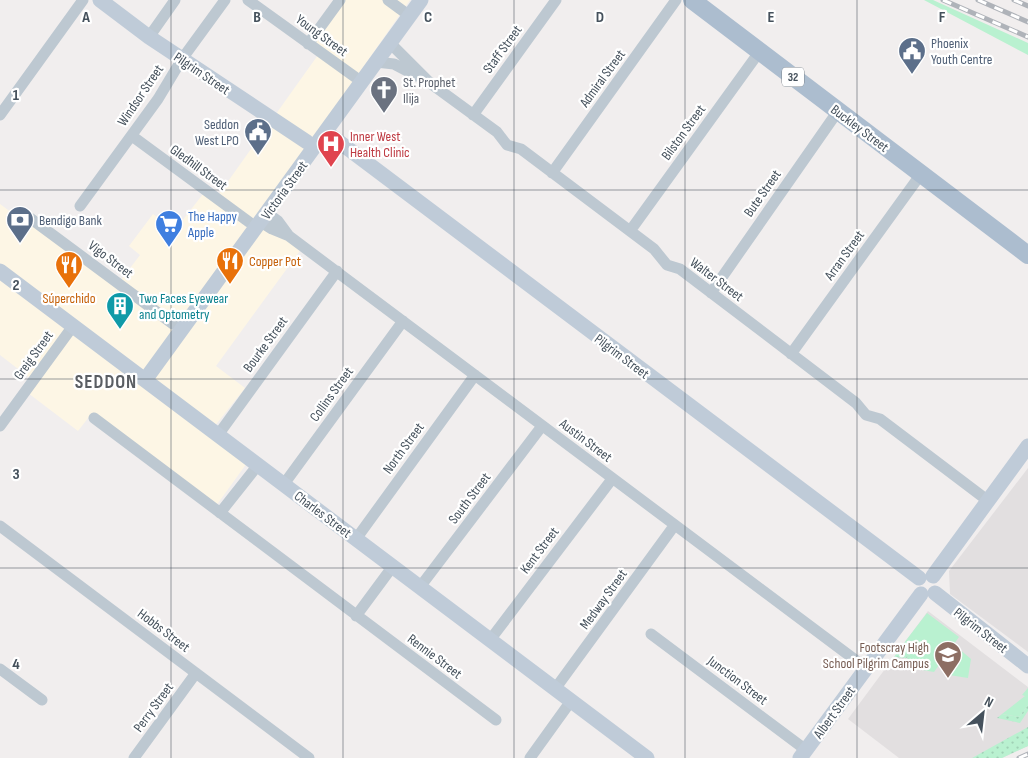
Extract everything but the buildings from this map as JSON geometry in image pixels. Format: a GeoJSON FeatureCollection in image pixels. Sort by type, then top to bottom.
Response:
{"type":"FeatureCollection","features":[{"type":"Feature","properties":{"kind":"main road","name":"Buckley Street"},"geometry":{"type":"LineString","coordinates":[[692,0],[1028,255]]}},
{"type":"Feature","properties":{"kind":"street"},"geometry":{"type":"LineString","coordinates":[[0,115],[84,0]]}},
{"type":"Feature","properties":{"kind":"street","name":"Pilgrim Street"},"geometry":{"type":"LineString","coordinates":[[100,0],[149,37],[307,142]]}},
{"type":"Feature","properties":{"kind":"street"},"geometry":{"type":"LineString","coordinates":[[149,37],[175,0]]}},
{"type":"Feature","properties":{"kind":"street","name":"Windsor Street"},"geometry":{"type":"LineString","coordinates":[[80,206],[132,136],[158,99],[182,59],[225,0]]}},
{"type":"Feature","properties":{"kind":"street","name":"Young Street"},"geometry":{"type":"LineString","coordinates":[[248,0],[355,77]]}},
{"type":"Feature","properties":{"kind":"street"},"geometry":{"type":"LineString","coordinates":[[308,44],[340,0]]}},
{"type":"Feature","properties":{"kind":"street"},"geometry":{"type":"LineString","coordinates":[[388,0],[407,6]]}},
{"type":"Feature","properties":{"kind":"street","name":"Victoria Street"},"geometry":{"type":"LineString","coordinates":[[258,219],[307,142],[355,77],[421,0]]}},
{"type":"Feature","properties":{"kind":"street","name":"Staff Street"},"geometry":{"type":"LineString","coordinates":[[473,115],[556,0]]}},
{"type":"Feature","properties":{"kind":"street","name":"Admiral Street"},"geometry":{"type":"LineString","coordinates":[[552,174],[676,0]]}},
{"type":"Feature","properties":{"kind":"street","name":"Victoria Street"},"geometry":{"type":"LineString","coordinates":[[141,377],[258,219],[326,132],[376,62],[407,6]]}},
{"type":"Feature","properties":{"kind":"street","name":"Walter Street"},"geometry":{"type":"LineString","coordinates":[[387,40],[430,82],[497,132],[507,145],[521,149],[654,249],[667,265],[680,269],[856,403],[866,415],[880,419],[987,500]]}},
{"type":"Feature","properties":{"kind":"street","name":"Bilston Street"},"geometry":{"type":"LineString","coordinates":[[630,231],[760,51]]}},
{"type":"Feature","properties":{"kind":"street","name":"Walter Street"},"geometry":{"type":"LineString","coordinates":[[376,62],[394,64],[430,82]]}},
{"type":"Feature","properties":{"kind":"street","name":"Bute Street"},"geometry":{"type":"LineString","coordinates":[[711,293],[838,111]]}},
{"type":"Feature","properties":{"kind":"street","name":"Pilgrim Street"},"geometry":{"type":"LineString","coordinates":[[326,132],[926,577]]}},
{"type":"Feature","properties":{"kind":"street","name":"Gledhill Street"},"geometry":{"type":"LineString","coordinates":[[132,136],[258,219]]}},
{"type":"Feature","properties":{"kind":"street","name":"Arran Street"},"geometry":{"type":"LineString","coordinates":[[791,354],[921,174]]}},
{"type":"Feature","properties":{"kind":"street","name":"Vigo Street"},"geometry":{"type":"LineString","coordinates":[[30,218],[177,327]]}},
{"type":"Feature","properties":{"kind":"street","name":"Austin Street"},"geometry":{"type":"LineString","coordinates":[[258,219],[278,221],[290,236],[674,526],[866,668]]}},
{"type":"Feature","properties":{"kind":"street","name":"Charles Street"},"geometry":{"type":"LineString","coordinates":[[0,271],[647,758]]}},
{"type":"Feature","properties":{"kind":"street","name":"Bourke Street"},"geometry":{"type":"LineString","coordinates":[[218,435],[337,271]]}},
{"type":"Feature","properties":{"kind":"street","name":"Collins Street"},"geometry":{"type":"LineString","coordinates":[[284,484],[403,321]]}},
{"type":"Feature","properties":{"kind":"street","name":"Greig Street"},"geometry":{"type":"LineString","coordinates":[[0,426],[73,326]]}},
{"type":"Feature","properties":{"kind":"street","name":"North Street"},"geometry":{"type":"LineString","coordinates":[[356,539],[475,375]]}},
{"type":"Feature","properties":{"kind":"street","name":"Rennie Street"},"geometry":{"type":"LineString","coordinates":[[94,418],[496,720]]}},
{"type":"Feature","properties":{"kind":"street","name":"South Street"},"geometry":{"type":"LineString","coordinates":[[420,587],[542,426]]}},
{"type":"Feature","properties":{"kind":"street"},"geometry":{"type":"LineString","coordinates":[[928,594],[938,584],[926,577],[1028,446]]}},
{"type":"Feature","properties":{"kind":"street"},"geometry":{"type":"LineString","coordinates":[[220,513],[258,465]]}},
{"type":"Feature","properties":{"kind":"street","name":"Kent Street"},"geometry":{"type":"LineString","coordinates":[[490,640],[612,479]]}},
{"type":"Feature","properties":{"kind":"street","name":"Hobbs Street"},"geometry":{"type":"LineString","coordinates":[[0,526],[309,758]]}},
{"type":"Feature","properties":{"kind":"street","name":"Medway Street"},"geometry":{"type":"LineString","coordinates":[[555,689],[674,526]]}},
{"type":"Feature","properties":{"kind":"street"},"geometry":{"type":"LineString","coordinates":[[356,616],[393,566]]}},
{"type":"Feature","properties":{"kind":"street","name":"Pilgrim Street"},"geometry":{"type":"LineString","coordinates":[[928,594],[1028,666]]}},
{"type":"Feature","properties":{"kind":"street","name":"Albert Street"},"geometry":{"type":"LineString","coordinates":[[803,754],[866,668],[928,594]]}},
{"type":"Feature","properties":{"kind":"street","name":"Junction Street"},"geometry":{"type":"LineString","coordinates":[[651,634],[803,754]]}},
{"type":"Feature","properties":{"kind":"street"},"geometry":{"type":"LineString","coordinates":[[0,669],[42,700]]}},
{"type":"Feature","properties":{"kind":"street","name":"Perry Street"},"geometry":{"type":"LineString","coordinates":[[134,758],[196,673]]}},
{"type":"Feature","properties":{"kind":"street"},"geometry":{"type":"LineString","coordinates":[[530,758],[571,701]]}},
{"type":"Feature","properties":{"kind":"shaded area"},"geometry":{"type":"Polygon","coordinates":[[[336,0],[410,0],[259,216],[302,248],[216,366],[245,388],[214,427],[252,456],[216,506],[92,413],[78,431],[28,393],[35,382],[0,355],[0,204],[23,221],[30,211],[121,280],[140,255],[129,246],[153,214],[175,230],[203,194],[214,201],[318,55],[305,45],[336,0]]]}},
{"type":"Feature","properties":{"kind":"shaded area"},"geometry":{"type":"Polygon","coordinates":[[[1028,468],[1028,652],[950,594],[949,571],[1028,468]]]}},
{"type":"Feature","properties":{"kind":"shaded area","name":"Footscray High School Pilgrim Campus"},"geometry":{"type":"Polygon","coordinates":[[[928,611],[1028,687],[1028,746],[1002,758],[899,758],[848,719],[928,611]]]}},
{"type":"Feature","properties":{"kind":"green space"},"geometry":{"type":"Polygon","coordinates":[[[924,0],[933,0],[1028,43],[1028,55],[924,0]]]}},
{"type":"Feature","properties":{"kind":"green space"},"geometry":{"type":"Polygon","coordinates":[[[927,613],[959,637],[934,672],[905,667],[910,647],[916,647],[907,639],[927,613]]]}},
{"type":"Feature","properties":{"kind":"green space"},"geometry":{"type":"Polygon","coordinates":[[[907,639],[917,647],[910,648],[907,658],[894,657],[907,639]]]}},
{"type":"Feature","properties":{"kind":"green space"},"geometry":{"type":"Polygon","coordinates":[[[958,648],[971,659],[968,678],[949,675],[949,669],[943,666],[958,648]]]}},
{"type":"Feature","properties":{"kind":"green space"},"geometry":{"type":"Polygon","coordinates":[[[1028,688],[1028,705],[1019,717],[1002,714],[1025,696],[1022,695],[1028,688]]]}},
{"type":"Feature","properties":{"kind":"green space"},"geometry":{"type":"Polygon","coordinates":[[[1028,705],[1028,711],[1020,723],[997,718],[1002,714],[1019,717],[1028,705]]]}},
{"type":"Feature","properties":{"kind":"green space"},"geometry":{"type":"Polygon","coordinates":[[[1028,727],[1028,746],[1002,758],[972,758],[1028,727]]]}},
{"type":"Feature","properties":{"kind":"railway"},"geometry":{"type":"LineString","coordinates":[[943,0],[1028,37]]}},
{"type":"Feature","properties":{"kind":"railway"},"geometry":{"type":"LineString","coordinates":[[978,0],[1028,22]]}},
{"type":"Feature","properties":{"kind":"railway"},"geometry":{"type":"LineString","coordinates":[[1014,0],[1028,6]]}},
{"type":"Feature","properties":{"kind":"railway"},"geometry":{"type":"LineString","coordinates":[[1019,758],[1028,754]]}},
{"type":"Feature","properties":{"kind":"place","name":"Phoenix Youth Centre"},"geometry":{"type":"Point","coordinates":[912,75]}},
{"type":"Feature","properties":{"kind":"place","name":"St. Prophet Ilija"},"geometry":{"type":"Point","coordinates":[384,114]}},
{"type":"Feature","properties":{"kind":"place","name":"Seddon West LPO"},"geometry":{"type":"Point","coordinates":[258,156]}},
{"type":"Feature","properties":{"kind":"place","name":"Inner West Health Clinic"},"geometry":{"type":"Point","coordinates":[331,168]}},
{"type":"Feature","properties":{"kind":"place","name":"Bendigo Bank"},"geometry":{"type":"Point","coordinates":[20,244]}},
{"type":"Feature","properties":{"kind":"place","name":"The Happy Apple"},"geometry":{"type":"Point","coordinates":[169,248]}},
{"type":"Feature","properties":{"kind":"place","name":"Copper Pot"},"geometry":{"type":"Point","coordinates":[230,285]}},
{"type":"Feature","properties":{"kind":"place","name":"Súperchido"},"geometry":{"type":"Point","coordinates":[69,289]}},
{"type":"Feature","properties":{"kind":"place","name":"Two Faces Eyewear and Optometry"},"geometry":{"type":"Point","coordinates":[120,330]}},
{"type":"Feature","properties":{"kind":"place","name":"Footscray High School Pilgrim Campus"},"geometry":{"type":"Point","coordinates":[948,679]}},
{"type":"Feature","properties":{"kind":"district","name":"SEDDON"},"geometry":{"type":"Point","coordinates":[106,381]}}]}
